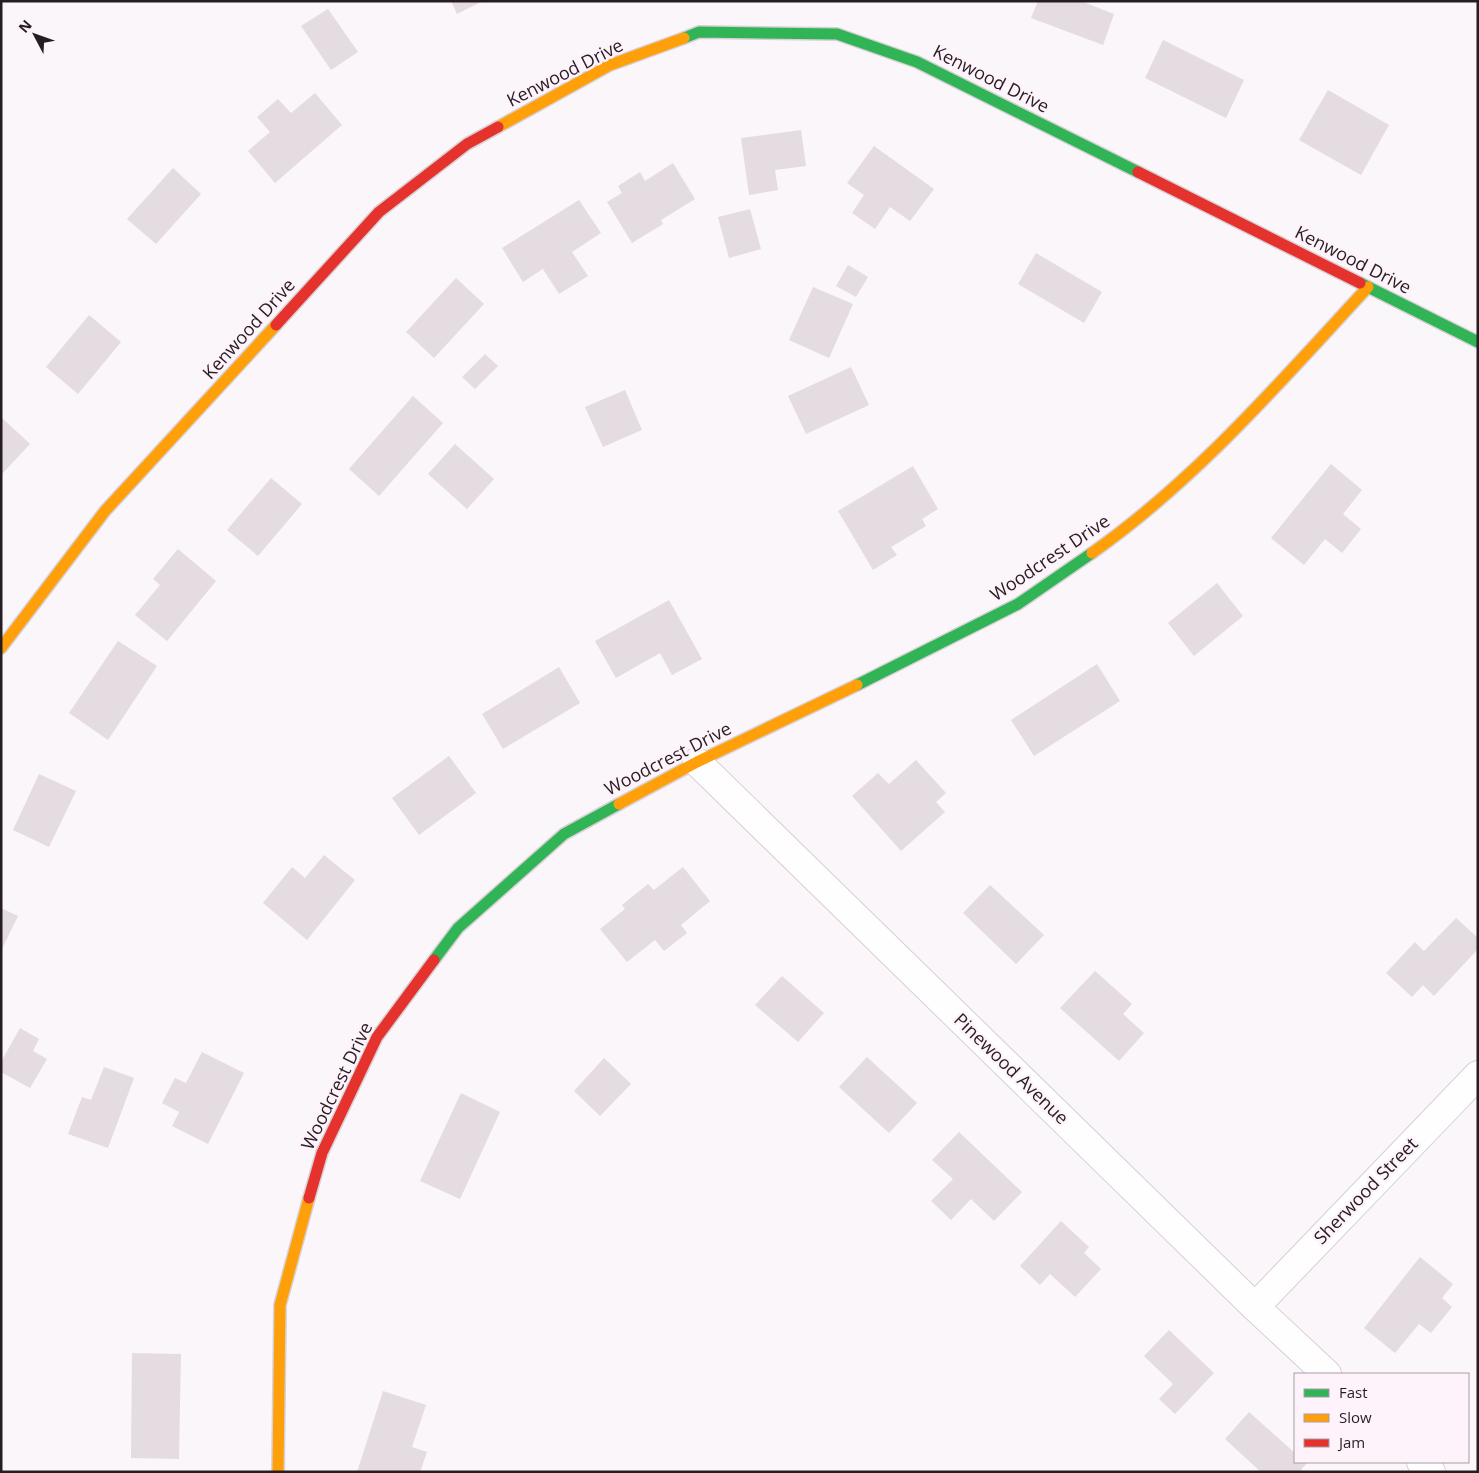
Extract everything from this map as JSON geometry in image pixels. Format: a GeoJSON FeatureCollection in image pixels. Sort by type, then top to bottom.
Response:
{"type":"FeatureCollection","features":[{"type":"Feature","properties":{"kind":"street","name":"Kenwood Drive"},"geometry":{"type":"LineString","coordinates":[[1,648],[106,511],[378,212],[467,144],[610,65],[699,32],[836,34],[917,62],[1478,342]]}},
{"type":"Feature","properties":{"kind":"street","name":"Woodcrest Drive"},"geometry":{"type":"LineString","coordinates":[[278,1472],[280,1305],[322,1153],[377,1037],[458,928],[564,834],[697,762],[917,656],[1018,604],[1133,524],[1219,447],[1368,287]]}},
{"type":"Feature","properties":{"kind":"street","name":"Pinewood Avenue"},"geometry":{"type":"LineString","coordinates":[[697,762],[1255,1307],[1326,1373]]}},
{"type":"Feature","properties":{"kind":"street","name":"Sherwood Street"},"geometry":{"type":"LineString","coordinates":[[1255,1307],[1478,1075]]}},
{"type":"Feature","properties":{"kind":"street"},"geometry":{"type":"LineString","coordinates":[[1421,1463],[1431,1472]]}},
{"type":"Feature","properties":{"kind":"building"},"geometry":{"type":"Polygon","coordinates":[[[451,1],[483,1],[457,14],[451,1]]]}},
{"type":"Feature","properties":{"kind":"building"},"geometry":{"type":"Polygon","coordinates":[[[1038,1],[1081,1],[1114,14],[1103,45],[1031,18],[1038,1]]]}},
{"type":"Feature","properties":{"kind":"building"},"geometry":{"type":"Polygon","coordinates":[[[328,9],[358,52],[331,70],[301,26],[328,9]]]}},
{"type":"Feature","properties":{"kind":"building"},"geometry":{"type":"Polygon","coordinates":[[[1163,40],[1244,80],[1226,118],[1145,78],[1163,40]]]}},
{"type":"Feature","properties":{"kind":"building"},"geometry":{"type":"Polygon","coordinates":[[[1328,90],[1389,125],[1361,175],[1299,140],[1328,90]]]}},
{"type":"Feature","properties":{"kind":"building"},"geometry":{"type":"Polygon","coordinates":[[[315,93],[342,125],[275,183],[248,151],[270,132],[257,117],[278,99],[291,113],[315,93]]]}},
{"type":"Feature","properties":{"kind":"building"},"geometry":{"type":"Polygon","coordinates":[[[801,130],[806,166],[775,170],[778,190],[749,195],[741,138],[801,130]]]}},
{"type":"Feature","properties":{"kind":"building"},"geometry":{"type":"Polygon","coordinates":[[[874,146],[934,189],[910,221],[890,207],[875,229],[852,213],[864,195],[847,183],[874,146]]]}},
{"type":"Feature","properties":{"kind":"building"},"geometry":{"type":"Polygon","coordinates":[[[673,163],[695,199],[661,220],[663,224],[632,243],[607,202],[622,193],[618,186],[640,172],[645,181],[673,163]]]}},
{"type":"Feature","properties":{"kind":"building"},"geometry":{"type":"Polygon","coordinates":[[[173,168],[201,194],[156,244],[127,219],[173,168]]]}},
{"type":"Feature","properties":{"kind":"building"},"geometry":{"type":"Polygon","coordinates":[[[579,200],[601,233],[572,252],[588,276],[559,294],[543,269],[523,282],[502,248],[579,200]]]}},
{"type":"Feature","properties":{"kind":"building"},"geometry":{"type":"Polygon","coordinates":[[[750,209],[761,249],[729,258],[718,217],[750,209]]]}},
{"type":"Feature","properties":{"kind":"building"},"geometry":{"type":"Polygon","coordinates":[[[1036,253],[1102,292],[1084,323],[1018,284],[1036,253]]]}},
{"type":"Feature","properties":{"kind":"building"},"geometry":{"type":"Polygon","coordinates":[[[848,265],[868,277],[856,297],[836,286],[848,265]]]}},
{"type":"Feature","properties":{"kind":"building"},"geometry":{"type":"Polygon","coordinates":[[[456,278],[484,304],[434,358],[406,332],[456,278]]]}},
{"type":"Feature","properties":{"kind":"building"},"geometry":{"type":"Polygon","coordinates":[[[813,287],[853,304],[829,358],[789,340],[813,287]]]}},
{"type":"Feature","properties":{"kind":"building"},"geometry":{"type":"Polygon","coordinates":[[[89,315],[121,342],[78,394],[46,367],[89,315]]]}},
{"type":"Feature","properties":{"kind":"building"},"geometry":{"type":"Polygon","coordinates":[[[485,354],[498,366],[475,389],[462,377],[485,354]]]}},
{"type":"Feature","properties":{"kind":"building"},"geometry":{"type":"Polygon","coordinates":[[[851,367],[869,405],[806,434],[788,396],[851,367]]]}},
{"type":"Feature","properties":{"kind":"building"},"geometry":{"type":"Polygon","coordinates":[[[625,390],[642,430],[603,447],[585,407],[625,390]]]}},
{"type":"Feature","properties":{"kind":"building"},"geometry":{"type":"Polygon","coordinates":[[[413,396],[443,423],[379,496],[349,469],[413,396]]]}},
{"type":"Feature","properties":{"kind":"building"},"geometry":{"type":"Polygon","coordinates":[[[1,417],[30,444],[1,475],[1,417]]]}},
{"type":"Feature","properties":{"kind":"building"},"geometry":{"type":"Polygon","coordinates":[[[455,444],[494,479],[467,509],[428,474],[455,444]]]}},
{"type":"Feature","properties":{"kind":"building"},"geometry":{"type":"Polygon","coordinates":[[[1331,464],[1362,490],[1343,514],[1361,529],[1342,553],[1325,539],[1304,565],[1271,538],[1331,464]]]}},
{"type":"Feature","properties":{"kind":"building"},"geometry":{"type":"Polygon","coordinates":[[[913,466],[938,509],[922,519],[926,526],[891,547],[897,555],[873,570],[838,511],[913,466]]]}},
{"type":"Feature","properties":{"kind":"building"},"geometry":{"type":"Polygon","coordinates":[[[271,478],[302,504],[258,556],[227,530],[271,478]]]}},
{"type":"Feature","properties":{"kind":"building"},"geometry":{"type":"Polygon","coordinates":[[[178,549],[216,581],[167,641],[135,615],[160,585],[153,579],[178,549]]]}},
{"type":"Feature","properties":{"kind":"building"},"geometry":{"type":"Polygon","coordinates":[[[1217,583],[1243,616],[1194,656],[1168,623],[1217,583]]]}},
{"type":"Feature","properties":{"kind":"building"},"geometry":{"type":"Polygon","coordinates":[[[669,600],[702,659],[672,675],[660,653],[616,678],[595,641],[669,600]]]}},
{"type":"Feature","properties":{"kind":"building"},"geometry":{"type":"Polygon","coordinates":[[[118,641],[157,666],[108,740],[69,713],[118,641]]]}},
{"type":"Feature","properties":{"kind":"building"},"geometry":{"type":"Polygon","coordinates":[[[1097,664],[1120,701],[1034,756],[1011,720],[1097,664]]]}},
{"type":"Feature","properties":{"kind":"building"},"geometry":{"type":"Polygon","coordinates":[[[559,667],[580,703],[503,749],[482,714],[559,667]]]}},
{"type":"Feature","properties":{"kind":"building"},"geometry":{"type":"Polygon","coordinates":[[[449,756],[476,793],[419,835],[392,798],[449,756]]]}},
{"type":"Feature","properties":{"kind":"building"},"geometry":{"type":"Polygon","coordinates":[[[916,760],[946,793],[936,802],[945,812],[901,851],[852,796],[878,773],[889,784],[916,760]]]}},
{"type":"Feature","properties":{"kind":"building"},"geometry":{"type":"Polygon","coordinates":[[[39,774],[76,791],[49,847],[13,830],[39,774]]]}},
{"type":"Feature","properties":{"kind":"building"},"geometry":{"type":"Polygon","coordinates":[[[324,855],[355,880],[307,940],[263,903],[292,867],[305,878],[324,855]]]}},
{"type":"Feature","properties":{"kind":"building"},"geometry":{"type":"Polygon","coordinates":[[[683,867],[710,901],[681,925],[687,933],[664,951],[655,940],[627,962],[600,929],[625,909],[622,905],[648,884],[654,890],[683,867]]]}},
{"type":"Feature","properties":{"kind":"building"},"geometry":{"type":"Polygon","coordinates":[[[990,885],[1044,935],[1016,964],[963,913],[990,885]]]}},
{"type":"Feature","properties":{"kind":"building"},"geometry":{"type":"Polygon","coordinates":[[[1,908],[18,916],[1,951],[1,908]]]}},
{"type":"Feature","properties":{"kind":"building"},"geometry":{"type":"Polygon","coordinates":[[[1456,918],[1478,938],[1478,949],[1434,996],[1423,985],[1412,997],[1386,973],[1415,942],[1424,951],[1456,918]]]}},
{"type":"Feature","properties":{"kind":"building"},"geometry":{"type":"Polygon","coordinates":[[[1095,971],[1132,1004],[1123,1014],[1144,1033],[1119,1061],[1060,1008],[1095,971]]]}},
{"type":"Feature","properties":{"kind":"building"},"geometry":{"type":"Polygon","coordinates":[[[782,976],[824,1013],[798,1042],[755,1005],[782,976]]]}},
{"type":"Feature","properties":{"kind":"building"},"geometry":{"type":"Polygon","coordinates":[[[20,1028],[39,1039],[33,1051],[47,1059],[30,1088],[1,1072],[1,1062],[20,1028]]]}},
{"type":"Feature","properties":{"kind":"building"},"geometry":{"type":"Polygon","coordinates":[[[202,1052],[244,1073],[208,1144],[172,1126],[179,1112],[162,1103],[175,1078],[186,1083],[202,1052]]]}},
{"type":"Feature","properties":{"kind":"building"},"geometry":{"type":"Polygon","coordinates":[[[867,1057],[917,1103],[889,1133],[839,1087],[867,1057]]]}},
{"type":"Feature","properties":{"kind":"building"},"geometry":{"type":"Polygon","coordinates":[[[604,1058],[631,1084],[600,1116],[574,1091],[604,1058]]]}},
{"type":"Feature","properties":{"kind":"building"},"geometry":{"type":"Polygon","coordinates":[[[104,1067],[134,1078],[108,1148],[68,1134],[82,1097],[91,1100],[104,1067]]]}},
{"type":"Feature","properties":{"kind":"building"},"geometry":{"type":"Polygon","coordinates":[[[461,1093],[500,1112],[460,1199],[420,1181],[461,1093]]]}},
{"type":"Feature","properties":{"kind":"building"},"geometry":{"type":"Polygon","coordinates":[[[959,1132],[1022,1192],[994,1221],[971,1199],[951,1220],[931,1201],[953,1179],[932,1160],[959,1132]]]}},
{"type":"Feature","properties":{"kind":"building"},"geometry":{"type":"Polygon","coordinates":[[[1061,1221],[1089,1247],[1084,1253],[1101,1269],[1075,1297],[1050,1274],[1040,1285],[1020,1266],[1061,1221]]]}},
{"type":"Feature","properties":{"kind":"building"},"geometry":{"type":"Polygon","coordinates":[[[1420,1257],[1453,1284],[1442,1298],[1452,1307],[1431,1333],[1419,1324],[1395,1353],[1364,1328],[1420,1257]]]}},
{"type":"Feature","properties":{"kind":"building"},"geometry":{"type":"Polygon","coordinates":[[[1169,1330],[1214,1373],[1175,1414],[1159,1399],[1173,1384],[1144,1356],[1169,1330]]]}},
{"type":"Feature","properties":{"kind":"building"},"geometry":{"type":"Polygon","coordinates":[[[132,1353],[181,1354],[179,1459],[131,1458],[132,1353]]]}},
{"type":"Feature","properties":{"kind":"building"},"geometry":{"type":"Polygon","coordinates":[[[383,1391],[426,1405],[412,1447],[427,1452],[420,1472],[357,1472],[383,1391]]]}},
{"type":"Feature","properties":{"kind":"building"},"geometry":{"type":"Polygon","coordinates":[[[1249,1412],[1294,1452],[1294,1463],[1307,1463],[1299,1472],[1261,1472],[1225,1439],[1249,1412]]]}},
{"type":"Feature","properties":{"kind":"traffic: fast"},"geometry":{"type":"LineString","coordinates":[[684,38],[699,32],[837,34],[917,62],[1138,172]]}},
{"type":"Feature","properties":{"kind":"traffic: fast"},"geometry":{"type":"LineString","coordinates":[[1360,283],[1478,342]]}},
{"type":"Feature","properties":{"kind":"traffic: fast"},"geometry":{"type":"LineString","coordinates":[[857,685],[1018,604],[1092,553]]}},
{"type":"Feature","properties":{"kind":"traffic: fast"},"geometry":{"type":"LineString","coordinates":[[434,960],[458,928],[564,834],[619,804]]}},
{"type":"Feature","properties":{"kind":"traffic: slow"},"geometry":{"type":"LineString","coordinates":[[498,127],[610,65],[684,38]]}},
{"type":"Feature","properties":{"kind":"traffic: slow"},"geometry":{"type":"LineString","coordinates":[[1092,553],[1130,524],[1203,461],[1237,428],[1368,287]]}},
{"type":"Feature","properties":{"kind":"traffic: slow"},"geometry":{"type":"LineString","coordinates":[[1,648],[105,511],[276,325]]}},
{"type":"Feature","properties":{"kind":"traffic: slow"},"geometry":{"type":"LineString","coordinates":[[619,804],[697,762],[857,685]]}},
{"type":"Feature","properties":{"kind":"traffic: slow"},"geometry":{"type":"LineString","coordinates":[[278,1472],[280,1305],[309,1198]]}},
{"type":"Feature","properties":{"kind":"traffic: jam"},"geometry":{"type":"LineString","coordinates":[[276,325],[379,212],[467,144],[498,127]]}},
{"type":"Feature","properties":{"kind":"traffic: jam"},"geometry":{"type":"LineString","coordinates":[[1138,172],[1360,283]]}},
{"type":"Feature","properties":{"kind":"traffic: jam"},"geometry":{"type":"LineString","coordinates":[[309,1198],[322,1153],[377,1037],[434,960]]}}]}
